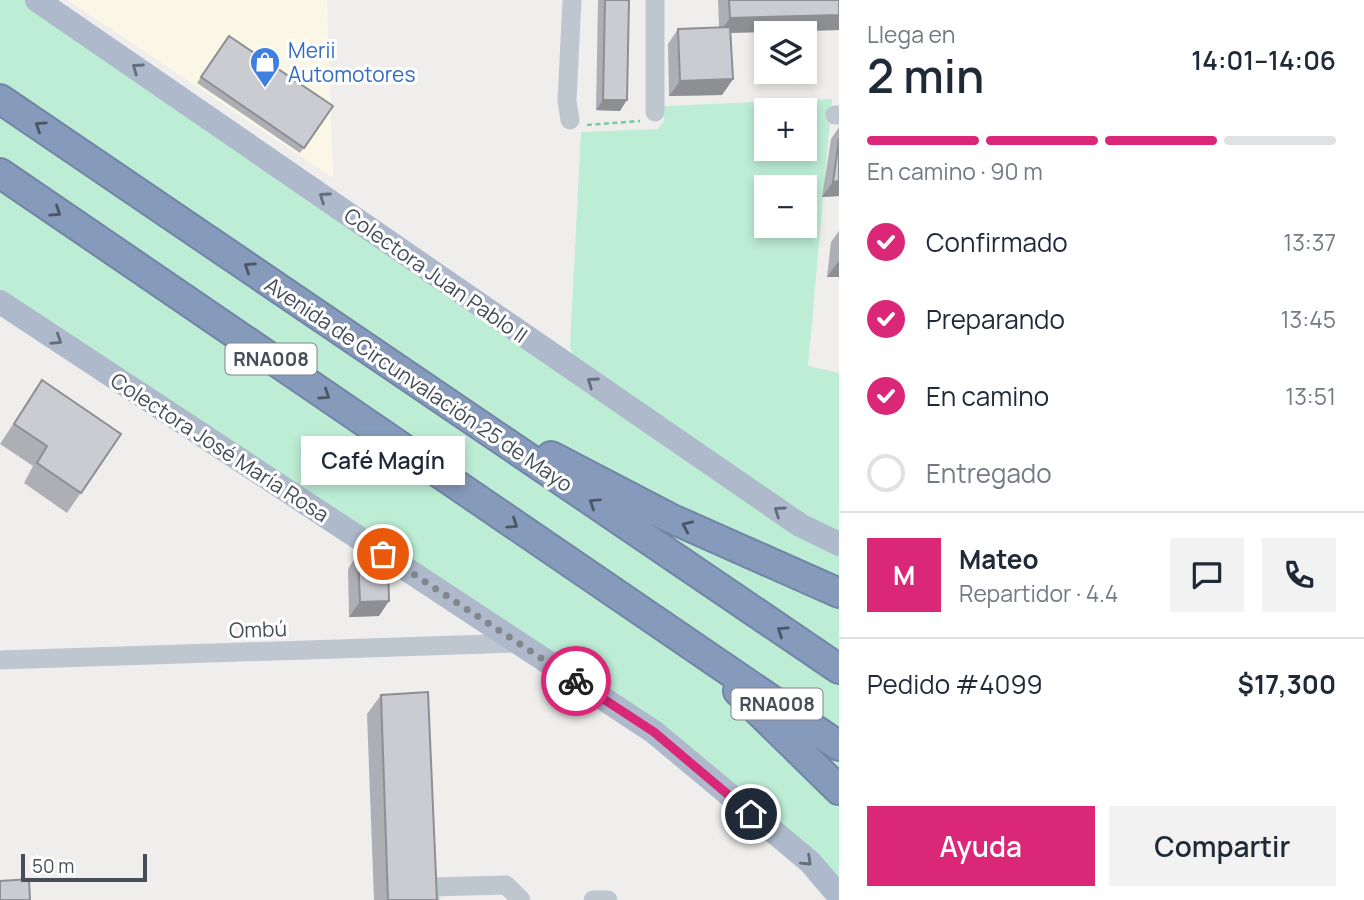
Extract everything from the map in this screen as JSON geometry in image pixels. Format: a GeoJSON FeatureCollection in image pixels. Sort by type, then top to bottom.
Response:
{"type":"FeatureCollection","features":[{"type":"Feature","properties":{"kind":"highway","name":"Avenida de Circunvalación 25 de Mayo"},"geometry":{"type":"LineString","coordinates":[[0,99],[839,669]]}},
{"type":"Feature","properties":{"kind":"highway","name":"RNA008"},"geometry":{"type":"LineString","coordinates":[[0,173],[839,746]]}},
{"type":"Feature","properties":{"kind":"highway"},"geometry":{"type":"LineString","coordinates":[[460,412],[670,518],[839,593]]}},
{"type":"Feature","properties":{"kind":"highway"},"geometry":{"type":"LineString","coordinates":[[715,661],[749,704],[839,790]]}},
{"type":"Feature","properties":{"kind":"main road","name":"Colectora Juan Pablo II"},"geometry":{"type":"LineString","coordinates":[[37,0],[800,525],[839,544]]}},
{"type":"Feature","properties":{"kind":"main road","name":"Colectora José María Rosa"},"geometry":{"type":"LineString","coordinates":[[0,302],[654,732],[810,862],[839,896]]}},
{"type":"Feature","properties":{"kind":"street"},"geometry":{"type":"LineString","coordinates":[[570,120],[567,101],[572,0]]}},
{"type":"Feature","properties":{"kind":"street"},"geometry":{"type":"LineString","coordinates":[[655,0],[655,112]]}},
{"type":"Feature","properties":{"kind":"street","name":"Ombú"},"geometry":{"type":"LineString","coordinates":[[0,660],[518,643]]}},
{"type":"Feature","properties":{"kind":"street"},"geometry":{"type":"LineString","coordinates":[[430,900],[430,887],[474,892],[506,886],[521,900]]}},
{"type":"Feature","properties":{"kind":"street"},"geometry":{"type":"LineString","coordinates":[[593,900],[608,900]]}},
{"type":"Feature","properties":{"kind":"path"},"geometry":{"type":"LineString","coordinates":[[570,120],[584,125],[638,122],[655,112]]}},
{"type":"Feature","properties":{"kind":"shaded area","name":"Merii Automotores"},"geometry":{"type":"Polygon","coordinates":[[[68,0],[327,0],[333,178],[68,0]]]}},
{"type":"Feature","properties":{"kind":"green space"},"geometry":{"type":"Polygon","coordinates":[[[0,0],[37,0],[839,544],[839,896],[654,732],[0,302],[0,0]]]}},
{"type":"Feature","properties":{"kind":"green space"},"geometry":{"type":"Polygon","coordinates":[[[832,99],[808,366],[839,373],[839,533],[812,519],[572,355],[570,346],[581,132],[658,129],[664,121],[664,106],[754,102],[754,161],[817,161],[817,100],[832,99]]]}},
{"type":"Feature","properties":{"kind":"building"},"geometry":{"type":"Polygon","coordinates":[[[605,0],[629,0],[627,100],[603,100],[605,0]]]}},
{"type":"Feature","properties":{"kind":"building"},"geometry":{"type":"Polygon","coordinates":[[[729,0],[839,0],[839,15],[730,18],[729,0]]]}},
{"type":"Feature","properties":{"kind":"building"},"geometry":{"type":"Polygon","coordinates":[[[730,27],[733,79],[680,81],[678,29],[730,27]]]}},
{"type":"Feature","properties":{"kind":"building"},"geometry":{"type":"Polygon","coordinates":[[[229,36],[333,106],[304,148],[201,77],[229,36]]]}},
{"type":"Feature","properties":{"kind":"building"},"geometry":{"type":"Polygon","coordinates":[[[839,139],[839,181],[833,182],[839,139]]]}},
{"type":"Feature","properties":{"kind":"building"},"geometry":{"type":"Polygon","coordinates":[[[42,380],[121,434],[81,493],[37,463],[47,446],[14,424],[42,380]]]}},
{"type":"Feature","properties":{"kind":"building"},"geometry":{"type":"Polygon","coordinates":[[[358,553],[376,553],[388,562],[389,601],[360,602],[358,553]]]}},
{"type":"Feature","properties":{"kind":"building"},"geometry":{"type":"Polygon","coordinates":[[[428,692],[437,900],[388,900],[381,695],[428,692]]]}},
{"type":"Feature","properties":{"kind":"building"},"geometry":{"type":"Polygon","coordinates":[[[29,879],[30,900],[0,900],[0,881],[29,879]]]}},
{"type":"Feature","properties":{"kind":"way so far"},"geometry":{"type":"LineString","coordinates":[[383,554],[576,681]]}},
{"type":"Feature","properties":{"kind":"place","name":"Merii Automotores"},"geometry":{"type":"Point","coordinates":[265,89]}},
{"type":"Feature","properties":{"kind":"place","name":"Café Magín"},"geometry":{"type":"Point","coordinates":[383,554]}},
{"type":"Feature","properties":{"kind":"route"},"geometry":{"type":"LineString","coordinates":[[576,681],[654,732],[751,814]]}}]}
